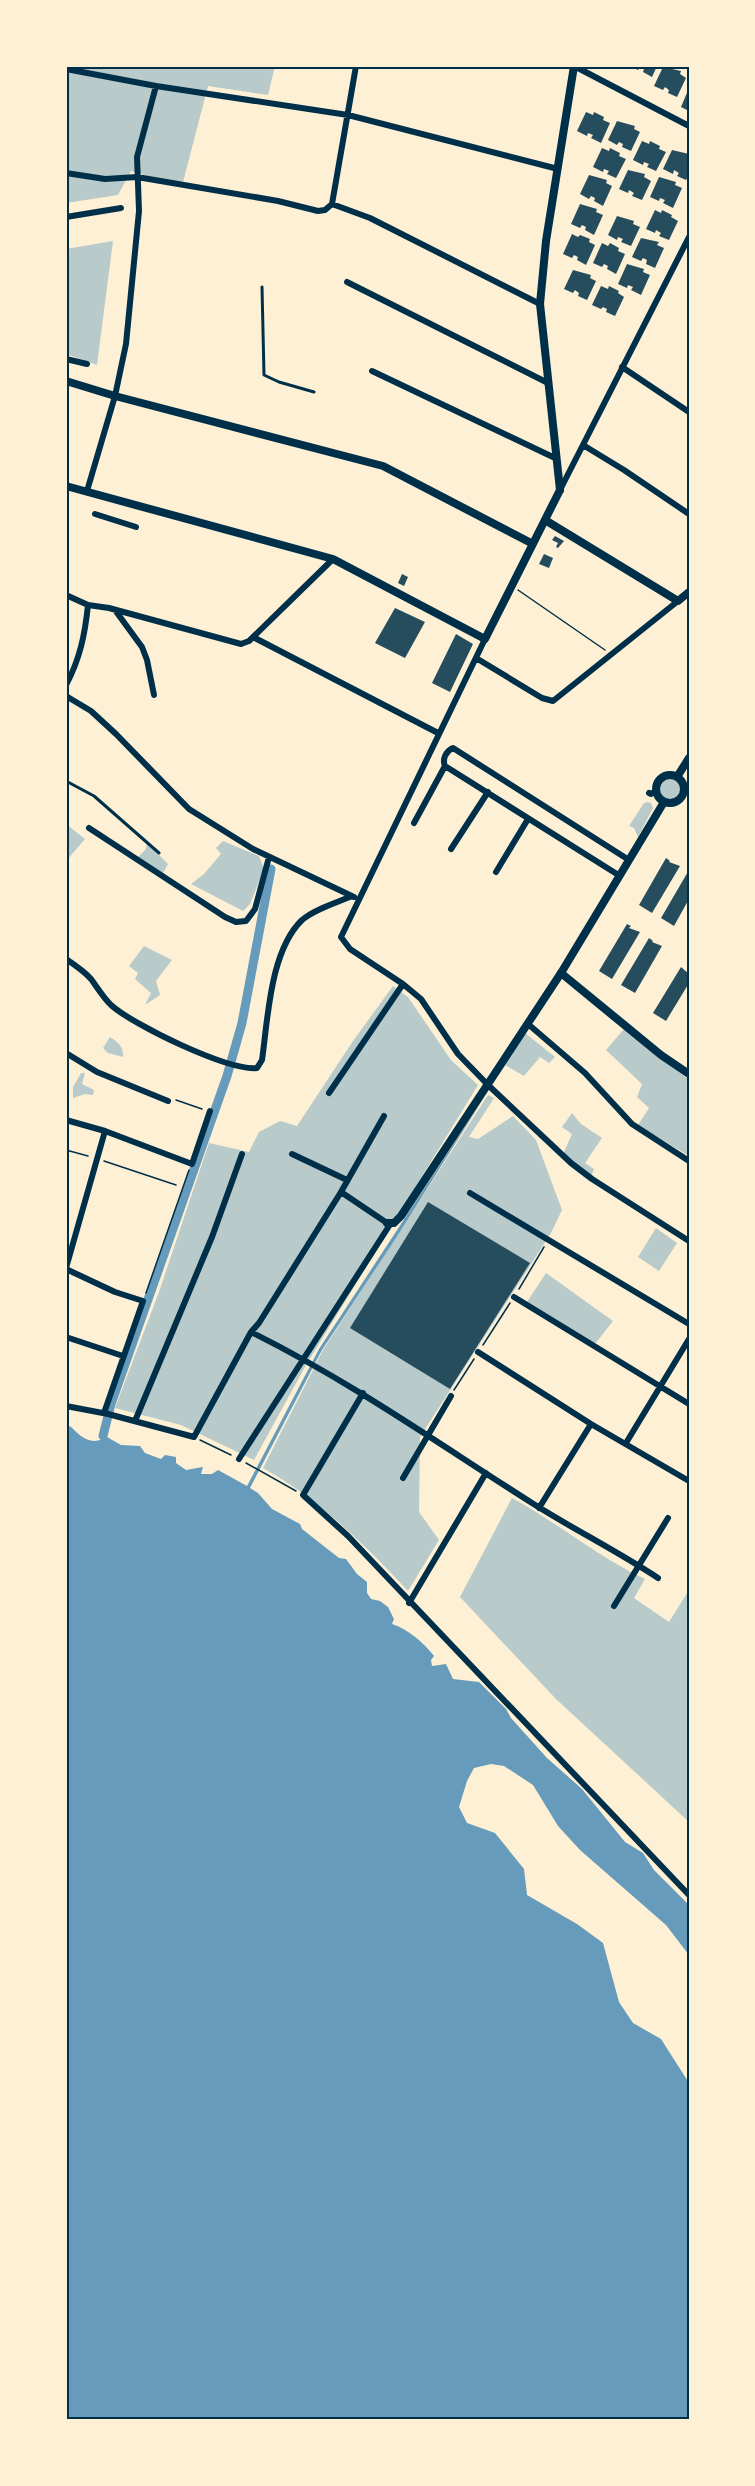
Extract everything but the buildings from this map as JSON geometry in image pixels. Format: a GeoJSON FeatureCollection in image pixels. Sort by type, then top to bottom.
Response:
{"type":"FeatureCollection","features":[{"type":"Feature","properties":{"kind":"main road"},"geometry":{"type":"LineString","coordinates":[[560,490],[540,304],[543,238],[558,169],[574,66]]}},
{"type":"Feature","properties":{"kind":"main road"},"geometry":{"type":"LineString","coordinates":[[677,777],[689,758]]}},
{"type":"Feature","properties":{"kind":"main road"},"geometry":{"type":"LineString","coordinates":[[664,776],[677,777],[683,785],[680,798],[673,802],[664,802],[652,792],[657,782],[664,776]]}},
{"type":"Feature","properties":{"kind":"main road"},"geometry":{"type":"LineString","coordinates":[[389,1223],[401,1216],[528,1024],[664,802]]}},
{"type":"Feature","properties":{"kind":"street"},"geometry":{"type":"LineString","coordinates":[[66,173],[105,179],[137,177],[278,201],[310,210],[325,210],[332,204],[356,66]]}},
{"type":"Feature","properties":{"kind":"street"},"geometry":{"type":"LineString","coordinates":[[574,66],[689,126]]}},
{"type":"Feature","properties":{"kind":"street"},"geometry":{"type":"LineString","coordinates":[[66,69],[156,86],[348,115],[558,169]]}},
{"type":"Feature","properties":{"kind":"street"},"geometry":{"type":"LineString","coordinates":[[87,491],[115,396],[126,344],[139,211],[137,157],[156,86]]}},
{"type":"Feature","properties":{"kind":"street"},"geometry":{"type":"LineString","coordinates":[[332,204],[370,218],[540,304]]}},
{"type":"Feature","properties":{"kind":"street"},"geometry":{"type":"LineString","coordinates":[[66,217],[121,208]]}},
{"type":"Feature","properties":{"kind":"street"},"geometry":{"type":"LineString","coordinates":[[689,237],[438,733],[340,937],[350,949],[403,984],[431,1011],[449,1043],[488,1085],[581,1172],[689,1241]]}},
{"type":"Feature","properties":{"kind":"street"},"geometry":{"type":"LineString","coordinates":[[347,282],[548,383]]}},
{"type":"Feature","properties":{"kind":"street"},"geometry":{"type":"LineString","coordinates":[[66,359],[87,364]]}},
{"type":"Feature","properties":{"kind":"street"},"geometry":{"type":"LineString","coordinates":[[622,367],[689,412]]}},
{"type":"Feature","properties":{"kind":"street"},"geometry":{"type":"LineString","coordinates":[[372,371],[555,458]]}},
{"type":"Feature","properties":{"kind":"street"},"geometry":{"type":"LineString","coordinates":[[66,381],[383,466],[533,544]]}},
{"type":"Feature","properties":{"kind":"street"},"geometry":{"type":"LineString","coordinates":[[583,445],[639,479],[689,514]]}},
{"type":"Feature","properties":{"kind":"street"},"geometry":{"type":"LineString","coordinates":[[66,486],[333,559],[485,639]]}},
{"type":"Feature","properties":{"kind":"street"},"geometry":{"type":"LineString","coordinates":[[95,514],[136,527]]}},
{"type":"Feature","properties":{"kind":"street"},"geometry":{"type":"LineString","coordinates":[[545,520],[678,601]]}},
{"type":"Feature","properties":{"kind":"street"},"geometry":{"type":"LineString","coordinates":[[66,595],[88,605],[115,609],[237,643],[245,643],[333,559]]}},
{"type":"Feature","properties":{"kind":"street"},"geometry":{"type":"LineString","coordinates":[[476,658],[542,698],[553,701],[689,592]]}},
{"type":"Feature","properties":{"kind":"street"},"geometry":{"type":"LineString","coordinates":[[66,685],[79,660],[86,630],[88,605]]}},
{"type":"Feature","properties":{"kind":"street"},"geometry":{"type":"LineString","coordinates":[[115,609],[142,647],[154,695]]}},
{"type":"Feature","properties":{"kind":"street"},"geometry":{"type":"LineString","coordinates":[[253,637],[438,733]]}},
{"type":"Feature","properties":{"kind":"street"},"geometry":{"type":"LineString","coordinates":[[66,696],[91,711],[189,809],[269,857],[360,899]]}},
{"type":"Feature","properties":{"kind":"street"},"geometry":{"type":"LineString","coordinates":[[414,823],[445,766],[443,762],[448,750],[456,749],[629,860]]}},
{"type":"Feature","properties":{"kind":"street"},"geometry":{"type":"LineString","coordinates":[[445,766],[620,876]]}},
{"type":"Feature","properties":{"kind":"street"},"geometry":{"type":"LineString","coordinates":[[451,849],[488,792]]}},
{"type":"Feature","properties":{"kind":"street"},"geometry":{"type":"LineString","coordinates":[[496,872],[528,819]]}},
{"type":"Feature","properties":{"kind":"street"},"geometry":{"type":"LineString","coordinates":[[90,828],[212,909],[236,922],[246,921],[255,909],[269,857]]}},
{"type":"Feature","properties":{"kind":"street"},"geometry":{"type":"LineString","coordinates":[[66,959],[90,978],[111,1005],[130,1018],[208,1056],[230,1064],[253,1068],[261,1064],[274,977],[291,935],[302,920],[352,896]]}},
{"type":"Feature","properties":{"kind":"street"},"geometry":{"type":"LineString","coordinates":[[561,973],[655,1050],[689,1074]]}},
{"type":"Feature","properties":{"kind":"street"},"geometry":{"type":"LineString","coordinates":[[329,1093],[403,984]]}},
{"type":"Feature","properties":{"kind":"street"},"geometry":{"type":"LineString","coordinates":[[528,1024],[585,1073],[632,1124],[689,1161]]}},
{"type":"Feature","properties":{"kind":"street"},"geometry":{"type":"LineString","coordinates":[[66,1053],[97,1072],[168,1101]]}},
{"type":"Feature","properties":{"kind":"street"},"geometry":{"type":"LineString","coordinates":[[66,1120],[105,1131],[192,1164],[210,1112]]}},
{"type":"Feature","properties":{"kind":"street"},"geometry":{"type":"LineString","coordinates":[[66,1406],[104,1413],[194,1437],[251,1332],[259,1323],[341,1192],[384,1116]]}},
{"type":"Feature","properties":{"kind":"street"},"geometry":{"type":"LineString","coordinates":[[104,1413],[143,1301],[115,1292],[66,1268],[105,1131]]}},
{"type":"Feature","properties":{"kind":"street"},"geometry":{"type":"LineString","coordinates":[[135,1421],[212,1236],[242,1154]]}},
{"type":"Feature","properties":{"kind":"street"},"geometry":{"type":"LineString","coordinates":[[292,1154],[347,1180]]}},
{"type":"Feature","properties":{"kind":"street"},"geometry":{"type":"LineString","coordinates":[[239,1459],[389,1223],[341,1192]]}},
{"type":"Feature","properties":{"kind":"street"},"geometry":{"type":"LineString","coordinates":[[470,1193],[689,1324]]}},
{"type":"Feature","properties":{"kind":"street"},"geometry":{"type":"LineString","coordinates":[[514,1297],[689,1404]]}},
{"type":"Feature","properties":{"kind":"street"},"geometry":{"type":"LineString","coordinates":[[251,1332],[305,1358],[363,1393],[539,1508],[658,1578]]}},
{"type":"Feature","properties":{"kind":"street"},"geometry":{"type":"LineString","coordinates":[[66,1337],[123,1356]]}},
{"type":"Feature","properties":{"kind":"street"},"geometry":{"type":"LineString","coordinates":[[626,1443],[689,1339]]}},
{"type":"Feature","properties":{"kind":"street"},"geometry":{"type":"LineString","coordinates":[[478,1352],[591,1424],[689,1481]]}},
{"type":"Feature","properties":{"kind":"street"},"geometry":{"type":"LineString","coordinates":[[363,1393],[303,1495],[348,1536],[409,1603],[689,1895]]}},
{"type":"Feature","properties":{"kind":"street"},"geometry":{"type":"LineString","coordinates":[[403,1478],[451,1396]]}},
{"type":"Feature","properties":{"kind":"street"},"geometry":{"type":"LineString","coordinates":[[539,1508],[591,1424]]}},
{"type":"Feature","properties":{"kind":"street"},"geometry":{"type":"LineString","coordinates":[[409,1603],[486,1473]]}},
{"type":"Feature","properties":{"kind":"street"},"geometry":{"type":"LineString","coordinates":[[614,1606],[668,1518]]}},
{"type":"Feature","properties":{"kind":"lane"},"geometry":{"type":"LineString","coordinates":[[262,287],[264,375],[314,392]]}},
{"type":"Feature","properties":{"kind":"lane"},"geometry":{"type":"LineString","coordinates":[[66,781],[94,796],[159,853]]}},
{"type":"Feature","properties":{"kind":"path"},"geometry":{"type":"LineString","coordinates":[[512,586],[612,655]]}},
{"type":"Feature","properties":{"kind":"path"},"geometry":{"type":"LineString","coordinates":[[168,1101],[169,1098],[210,1112]]}},
{"type":"Feature","properties":{"kind":"path"},"geometry":{"type":"LineString","coordinates":[[66,1150],[98,1158],[176,1185]]}},
{"type":"Feature","properties":{"kind":"path"},"geometry":{"type":"LineString","coordinates":[[143,1301],[192,1164]]}},
{"type":"Feature","properties":{"kind":"path"},"geometry":{"type":"LineString","coordinates":[[451,1396],[549,1239]]}},
{"type":"Feature","properties":{"kind":"path"},"geometry":{"type":"LineString","coordinates":[[194,1437],[303,1495]]}},
{"type":"Feature","properties":{"kind":"shaded area"},"geometry":{"type":"Polygon","coordinates":[[[66,66],[275,66],[268,95],[208,86],[182,186],[131,171],[118,195],[66,203],[66,66]]]}},
{"type":"Feature","properties":{"kind":"shaded area"},"geometry":{"type":"Polygon","coordinates":[[[113,241],[97,365],[66,354],[66,249],[113,241]]]}},
{"type":"Feature","properties":{"kind":"shaded area"},"geometry":{"type":"Polygon","coordinates":[[[669,778],[679,785],[680,789],[673,799],[669,800],[659,793],[658,789],[665,779],[669,778]]]}},
{"type":"Feature","properties":{"kind":"shaded area"},"geometry":{"type":"Polygon","coordinates":[[[648,802],[653,808],[638,837],[634,828],[629,826],[644,803],[648,802]]]}},
{"type":"Feature","properties":{"kind":"shaded area"},"geometry":{"type":"Polygon","coordinates":[[[66,824],[85,839],[66,861],[66,824]]]}},
{"type":"Feature","properties":{"kind":"shaded area"},"geometry":{"type":"Polygon","coordinates":[[[223,841],[259,856],[264,869],[250,904],[243,911],[191,884],[204,874],[221,854],[216,848],[223,841]]]}},
{"type":"Feature","properties":{"kind":"shaded area"},"geometry":{"type":"Polygon","coordinates":[[[147,843],[168,864],[163,873],[136,859],[146,849],[147,843]]]}},
{"type":"Feature","properties":{"kind":"shaded area"},"geometry":{"type":"Polygon","coordinates":[[[144,946],[172,960],[156,981],[160,995],[145,1005],[151,993],[135,979],[138,973],[129,966],[144,946]]]}},
{"type":"Feature","properties":{"kind":"shaded area"},"geometry":{"type":"Polygon","coordinates":[[[393,986],[408,997],[451,1060],[478,1085],[306,1365],[254,1460],[181,1425],[115,1408],[159,1292],[209,1143],[249,1152],[259,1132],[280,1121],[297,1126],[353,1041],[393,986]]]}},
{"type":"Feature","properties":{"kind":"shaded area"},"geometry":{"type":"Polygon","coordinates":[[[624,1029],[689,1080],[689,1156],[638,1125],[649,1108],[637,1097],[642,1084],[606,1050],[624,1029]]]}},
{"type":"Feature","properties":{"kind":"shaded area"},"geometry":{"type":"Polygon","coordinates":[[[525,1033],[555,1057],[549,1063],[540,1057],[524,1076],[505,1065],[525,1033]]]}},
{"type":"Feature","properties":{"kind":"shaded area"},"geometry":{"type":"Polygon","coordinates":[[[110,1037],[120,1045],[123,1057],[108,1053],[103,1048],[110,1037]]]}},
{"type":"Feature","properties":{"kind":"shaded area"},"geometry":{"type":"Polygon","coordinates":[[[81,1073],[85,1073],[82,1084],[94,1090],[93,1095],[85,1094],[73,1098],[73,1087],[81,1073]]]}},
{"type":"Feature","properties":{"kind":"shaded area"},"geometry":{"type":"Polygon","coordinates":[[[488,1095],[494,1098],[469,1137],[478,1139],[513,1116],[536,1140],[562,1210],[551,1233],[420,1437],[419,1512],[439,1540],[408,1591],[358,1540],[322,1508],[284,1480],[263,1468],[323,1350],[488,1095]]]}},
{"type":"Feature","properties":{"kind":"shaded area"},"geometry":{"type":"Polygon","coordinates":[[[572,1113],[581,1124],[602,1138],[585,1163],[594,1169],[591,1177],[563,1154],[572,1134],[562,1127],[572,1113]]]}},
{"type":"Feature","properties":{"kind":"shaded area"},"geometry":{"type":"Polygon","coordinates":[[[656,1228],[677,1243],[659,1271],[638,1257],[656,1228]]]}},
{"type":"Feature","properties":{"kind":"shaded area"},"geometry":{"type":"Polygon","coordinates":[[[546,1273],[613,1321],[595,1344],[527,1302],[546,1273]]]}},
{"type":"Feature","properties":{"kind":"shaded area"},"geometry":{"type":"Polygon","coordinates":[[[512,1498],[611,1561],[645,1579],[634,1598],[669,1622],[689,1590],[689,1822],[556,1699],[460,1597],[512,1498]]]}},
{"type":"Feature","properties":{"kind":"water"},"geometry":{"type":"Polygon","coordinates":[[[485,1096],[322,1350],[250,1488],[258,1493],[272,1509],[300,1524],[302,1529],[339,1558],[346,1559],[357,1574],[367,1582],[367,1593],[371,1599],[380,1601],[388,1607],[394,1619],[392,1624],[415,1637],[434,1656],[431,1660],[432,1666],[446,1664],[453,1679],[479,1682],[506,1709],[511,1718],[547,1758],[582,1789],[625,1842],[643,1853],[654,1870],[689,1905],[689,1955],[666,1925],[580,1850],[558,1826],[533,1785],[504,1766],[491,1764],[474,1768],[467,1781],[459,1807],[467,1823],[495,1833],[524,1869],[527,1895],[577,1924],[603,1943],[619,2002],[633,2023],[661,2039],[689,2083],[689,2420],[66,2420],[66,1430],[70,1426],[90,1441],[107,1437],[121,1445],[140,1446],[145,1453],[161,1459],[165,1455],[176,1457],[176,1463],[186,1470],[203,1467],[201,1474],[212,1474],[218,1470],[247,1486],[319,1349],[485,1096]]]}},
{"type":"Feature","properties":{"kind":"waterway"},"geometry":{"type":"LineString","coordinates":[[103,1436],[111,1404],[227,1076],[242,1023],[271,869]]}}]}
